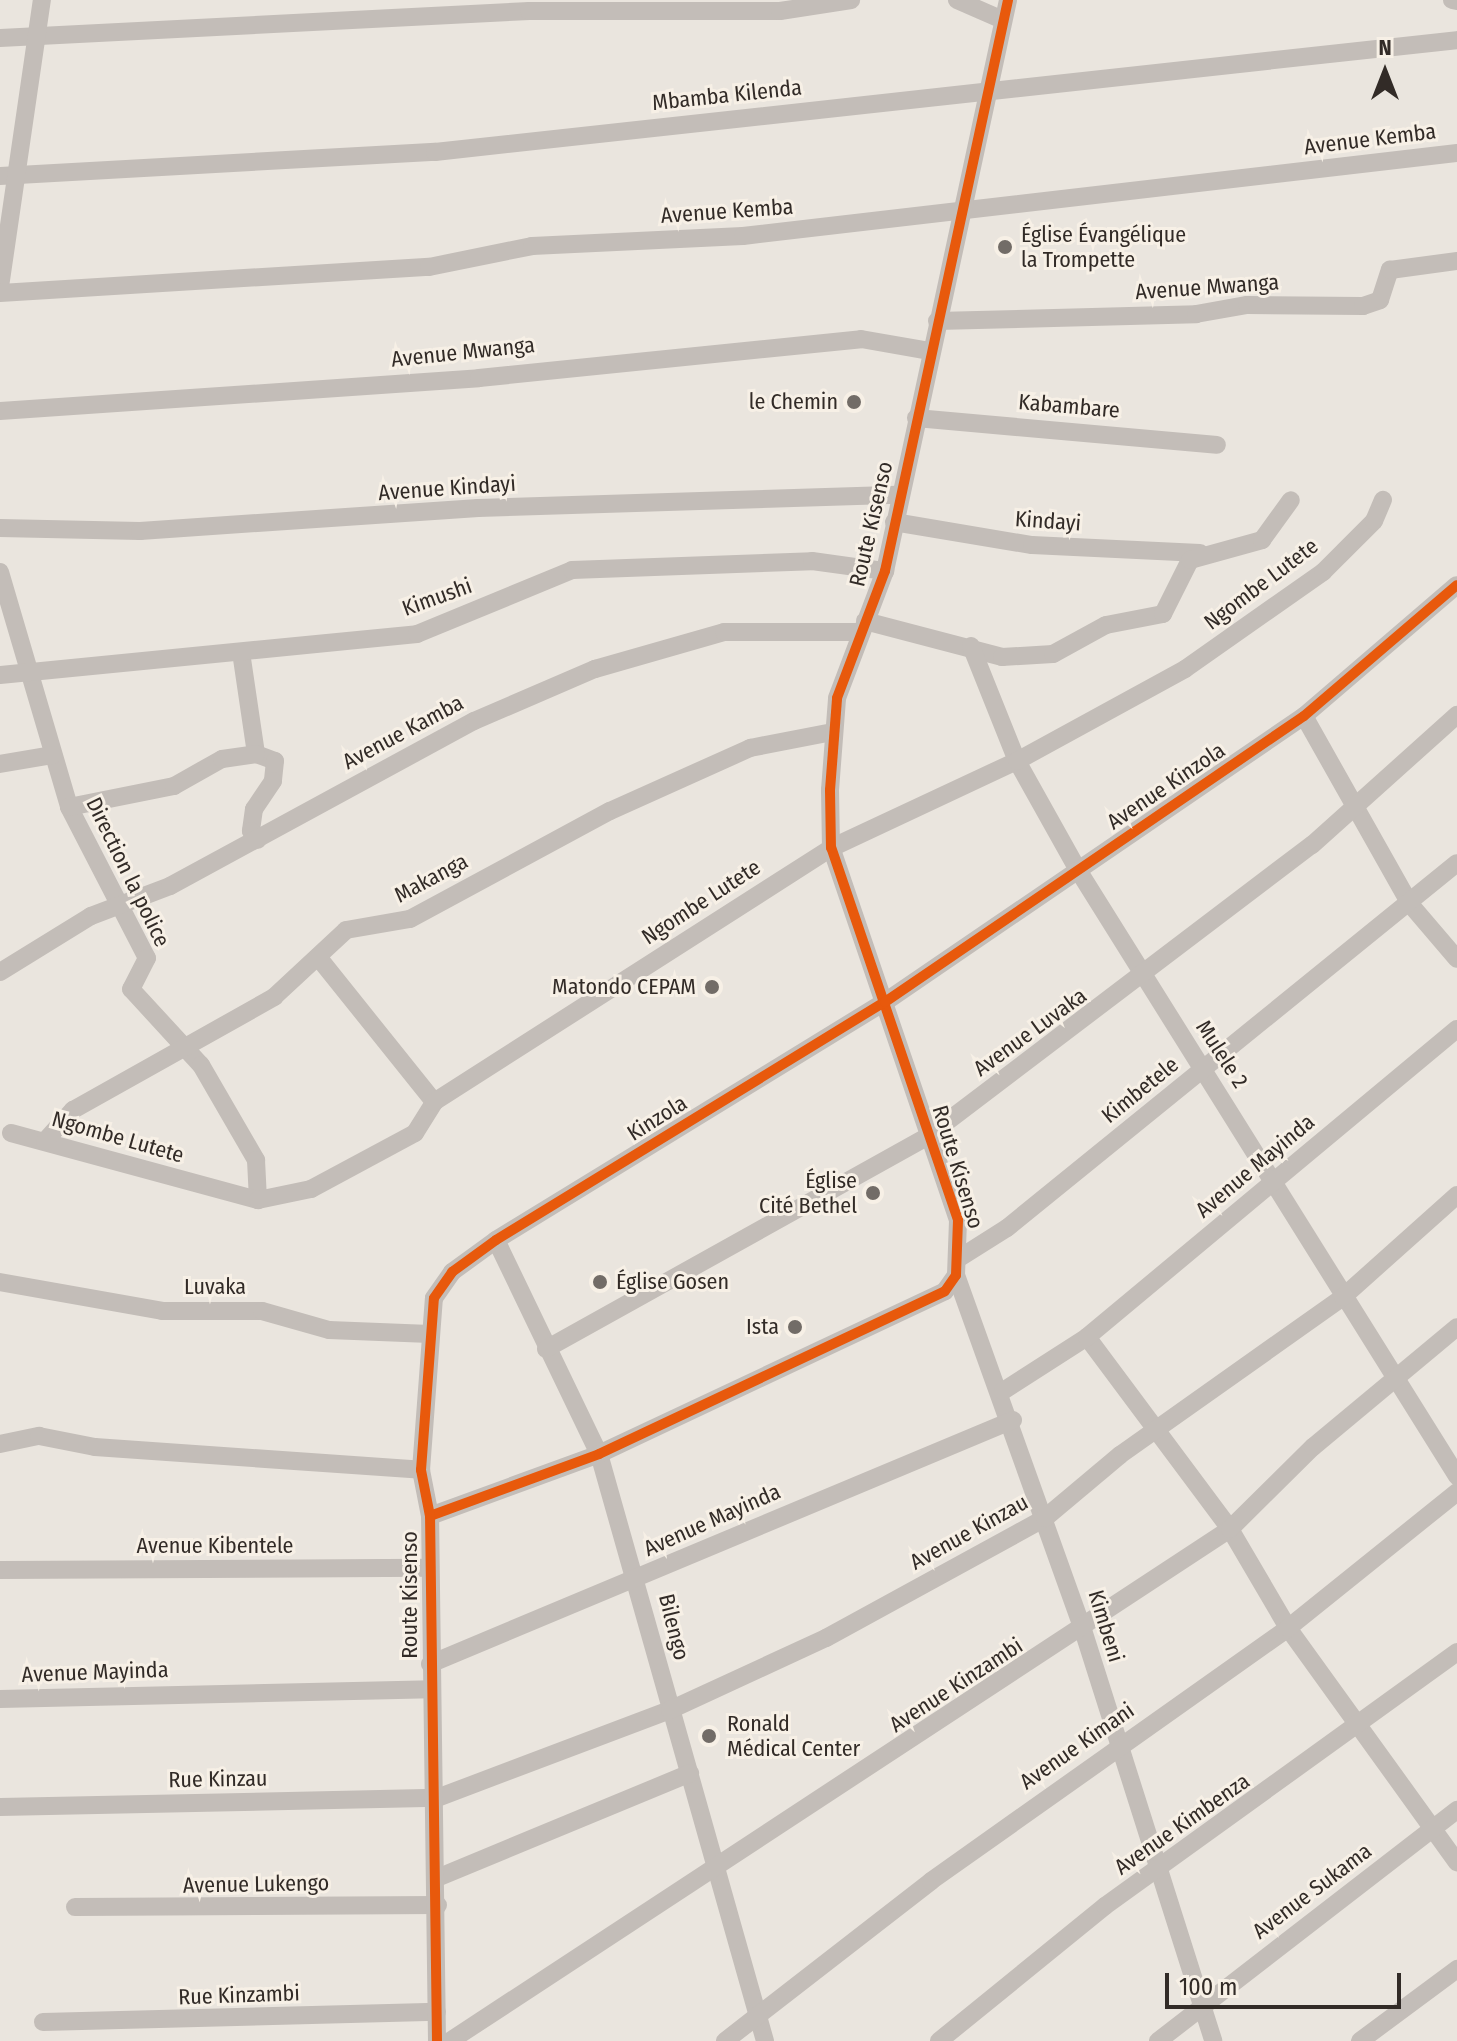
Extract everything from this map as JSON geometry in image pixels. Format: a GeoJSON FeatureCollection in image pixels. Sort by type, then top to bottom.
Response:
{"type":"FeatureCollection","features":[{"type":"Feature","properties":{"kind":"street"},"geometry":{"type":"LineString","coordinates":[[0,290],[8,175],[42,0]]}},
{"type":"Feature","properties":{"kind":"street"},"geometry":{"type":"LineString","coordinates":[[0,38],[529,11],[780,11],[851,0]]}},
{"type":"Feature","properties":{"kind":"street"},"geometry":{"type":"LineString","coordinates":[[957,0],[1003,20]]}},
{"type":"Feature","properties":{"kind":"street","name":"Route Kisenso"},"geometry":{"type":"LineString","coordinates":[[437,2041],[437,1798],[430,1664],[430,1516],[599,1454],[945,1291],[956,1275],[961,1257],[958,1220],[831,848],[832,732],[862,626],[885,571],[897,495],[929,351],[994,87],[1008,0]]}},
{"type":"Feature","properties":{"kind":"street","name":"Mbamba Kilenda"},"geometry":{"type":"LineString","coordinates":[[8,175],[435,152],[994,87],[1122,80],[1457,40]]}},
{"type":"Feature","properties":{"kind":"street","name":"Avenue Kemba"},"geometry":{"type":"LineString","coordinates":[[0,290],[429,267],[532,246],[743,236],[1457,153]]}},
{"type":"Feature","properties":{"kind":"street","name":"Avenue Mwanga"},"geometry":{"type":"LineString","coordinates":[[937,321],[1196,314],[1247,305],[1363,306],[1380,300],[1390,270],[1457,261]]}},
{"type":"Feature","properties":{"kind":"street","name":"Avenue Mwanga"},"geometry":{"type":"LineString","coordinates":[[0,411],[479,378],[861,339],[929,351]]}},
{"type":"Feature","properties":{"kind":"street","name":"Kabambare"},"geometry":{"type":"LineString","coordinates":[[916,418],[1217,445]]}},
{"type":"Feature","properties":{"kind":"street","name":"Avenue Kindayi"},"geometry":{"type":"LineString","coordinates":[[0,528],[140,531],[478,508],[897,495]]}},
{"type":"Feature","properties":{"kind":"street"},"geometry":{"type":"LineString","coordinates":[[1200,553],[1262,540],[1291,500]]}},
{"type":"Feature","properties":{"kind":"street","name":"Ngombe Lutete"},"geometry":{"type":"LineString","coordinates":[[11,1133],[258,1200],[311,1189],[415,1133],[434,1102],[831,848],[1017,761],[1185,669],[1281,605],[1374,521],[1383,500]]}},
{"type":"Feature","properties":{"kind":"street","name":"Kindayi"},"geometry":{"type":"LineString","coordinates":[[894,522],[1032,545],[1200,553]]}},
{"type":"Feature","properties":{"kind":"street","name":"Avenue Kamba"},"geometry":{"type":"LineString","coordinates":[[0,972],[116,904],[170,886],[460,728],[595,669],[724,632],[862,626],[971,646],[1016,659],[1053,654],[1106,625],[1147,621],[1171,605],[1184,568],[1200,553]]}},
{"type":"Feature","properties":{"kind":"street","name":"Kimushi"},"geometry":{"type":"LineString","coordinates":[[0,675],[417,634],[572,570],[821,561],[885,571]]}},
{"type":"Feature","properties":{"kind":"street","name":"Direction la police"},"geometry":{"type":"LineString","coordinates":[[0,572],[32,671],[69,807],[116,904],[147,958],[131,989],[185,1047],[256,1160],[258,1200]]}},
{"type":"Feature","properties":{"kind":"street","name":"Avenue Kinzola"},"geometry":{"type":"LineString","coordinates":[[885,1002],[1304,716],[1457,585]]}},
{"type":"Feature","properties":{"kind":"street","name":"Mulele 2"},"geometry":{"type":"LineString","coordinates":[[971,646],[1017,761],[1078,870],[1203,1070],[1277,1179],[1343,1297],[1400,1379],[1457,1476]]}},
{"type":"Feature","properties":{"kind":"street"},"geometry":{"type":"LineString","coordinates":[[241,652],[256,754]]}},
{"type":"Feature","properties":{"kind":"street","name":"Avenue Luvaka"},"geometry":{"type":"LineString","coordinates":[[546,1349],[928,1136],[1145,977],[1350,809],[1457,715]]}},
{"type":"Feature","properties":{"kind":"street"},"geometry":{"type":"LineString","coordinates":[[1304,716],[1350,809],[1410,904],[1457,959]]}},
{"type":"Feature","properties":{"kind":"street","name":"Makanga"},"geometry":{"type":"LineString","coordinates":[[45,1141],[73,1110],[274,997],[356,925],[410,919],[710,765],[771,741],[832,732]]}},
{"type":"Feature","properties":{"kind":"street"},"geometry":{"type":"LineString","coordinates":[[69,807],[174,786],[232,755],[256,754],[275,761],[273,781],[254,809],[251,835],[258,840]]}},
{"type":"Feature","properties":{"kind":"street"},"geometry":{"type":"LineString","coordinates":[[0,764],[53,755]]}},
{"type":"Feature","properties":{"kind":"street","name":"Kimbetele"},"geometry":{"type":"LineString","coordinates":[[961,1257],[1203,1070],[1457,863]]}},
{"type":"Feature","properties":{"kind":"street"},"geometry":{"type":"LineString","coordinates":[[318,957],[434,1102]]}},
{"type":"Feature","properties":{"kind":"street","name":"Kinzola"},"geometry":{"type":"LineString","coordinates":[[430,1334],[434,1298],[452,1272],[496,1240],[885,1002]]}},
{"type":"Feature","properties":{"kind":"street","name":"Avenue Mayinda"},"geometry":{"type":"LineString","coordinates":[[1003,1391],[1087,1337],[1457,1029]]}},
{"type":"Feature","properties":{"kind":"street","name":"Avenue Kinzau"},"geometry":{"type":"LineString","coordinates":[[437,1798],[670,1710],[826,1638],[1045,1518],[1157,1428],[1343,1297],[1457,1195]]}},
{"type":"Feature","properties":{"kind":"street","name":"Bilengo"},"geometry":{"type":"LineString","coordinates":[[496,1240],[599,1454],[765,2041]]}},
{"type":"Feature","properties":{"kind":"street","name":"Kimbeni"},"geometry":{"type":"LineString","coordinates":[[956,1275],[1013,1420],[1083,1630],[1156,1874],[1213,2041]]}},
{"type":"Feature","properties":{"kind":"street","name":"Luvaka"},"geometry":{"type":"LineString","coordinates":[[0,1282],[162,1311],[262,1311],[329,1330],[430,1334]]}},
{"type":"Feature","properties":{"kind":"street","name":"Avenue Kinzambi"},"geometry":{"type":"LineString","coordinates":[[450,2041],[717,1871],[1083,1630],[1230,1529],[1313,1447],[1400,1379],[1457,1327]]}},
{"type":"Feature","properties":{"kind":"street"},"geometry":{"type":"LineString","coordinates":[[430,1334],[421,1470],[430,1516]]}},
{"type":"Feature","properties":{"kind":"street"},"geometry":{"type":"LineString","coordinates":[[1087,1337],[1230,1529],[1288,1628],[1362,1724],[1432,1830],[1457,1862]]}},
{"type":"Feature","properties":{"kind":"street","name":"Avenue Mayinda"},"geometry":{"type":"LineString","coordinates":[[430,1664],[637,1580],[1013,1420]]}},
{"type":"Feature","properties":{"kind":"street"},"geometry":{"type":"LineString","coordinates":[[0,1444],[39,1436],[95,1447],[421,1470]]}},
{"type":"Feature","properties":{"kind":"street","name":"Avenue Kimani"},"geometry":{"type":"LineString","coordinates":[[725,2041],[1117,1746],[1288,1628],[1457,1492]]}},
{"type":"Feature","properties":{"kind":"street","name":"Avenue Kibentele"},"geometry":{"type":"LineString","coordinates":[[0,1570],[430,1568]]}},
{"type":"Feature","properties":{"kind":"street","name":"Avenue Kimbenza"},"geometry":{"type":"LineString","coordinates":[[939,2041],[1105,1906],[1156,1874],[1457,1652]]}},
{"type":"Feature","properties":{"kind":"street","name":"Avenue Mayinda"},"geometry":{"type":"LineString","coordinates":[[0,1699],[431,1689]]}},
{"type":"Feature","properties":{"kind":"street"},"geometry":{"type":"LineString","coordinates":[[437,1878],[690,1773]]}},
{"type":"Feature","properties":{"kind":"street","name":"Rue Kinzau"},"geometry":{"type":"LineString","coordinates":[[0,1807],[437,1798]]}},
{"type":"Feature","properties":{"kind":"street","name":"Avenue Sukama"},"geometry":{"type":"LineString","coordinates":[[1158,2041],[1457,1810]]}},
{"type":"Feature","properties":{"kind":"street","name":"Avenue Lukengo"},"geometry":{"type":"LineString","coordinates":[[75,1907],[438,1905]]}},
{"type":"Feature","properties":{"kind":"street"},"geometry":{"type":"LineString","coordinates":[[1360,2041],[1457,1969]]}},
{"type":"Feature","properties":{"kind":"street","name":"Rue Kinzambi"},"geometry":{"type":"LineString","coordinates":[[43,2022],[437,2012]]}},
{"type":"Feature","properties":{"kind":"cycle path"},"geometry":{"type":"LineString","coordinates":[[430,1516],[599,1454],[945,1291],[956,1275],[958,1220],[831,848],[830,790],[837,698],[885,571],[1008,0]]}},
{"type":"Feature","properties":{"kind":"cycle path"},"geometry":{"type":"LineString","coordinates":[[437,2041],[430,1516],[421,1470],[434,1298],[452,1272],[496,1240],[885,1002],[1304,716],[1457,585]]}},
{"type":"Feature","properties":{"kind":"place","name":"Église Évangélique la Trompette"},"geometry":{"type":"Point","coordinates":[1005,247]}},
{"type":"Feature","properties":{"kind":"place","name":"le Chemin"},"geometry":{"type":"Point","coordinates":[854,402]}},
{"type":"Feature","properties":{"kind":"place","name":"Matondo CEPAM"},"geometry":{"type":"Point","coordinates":[712,987]}},
{"type":"Feature","properties":{"kind":"place","name":"Église Cité Bethel"},"geometry":{"type":"Point","coordinates":[873,1193]}},
{"type":"Feature","properties":{"kind":"place","name":"Église Gosen"},"geometry":{"type":"Point","coordinates":[600,1282]}},
{"type":"Feature","properties":{"kind":"place","name":"Ista"},"geometry":{"type":"Point","coordinates":[795,1327]}},
{"type":"Feature","properties":{"kind":"place","name":"Ronald Médical Center"},"geometry":{"type":"Point","coordinates":[709,1736]}}]}
